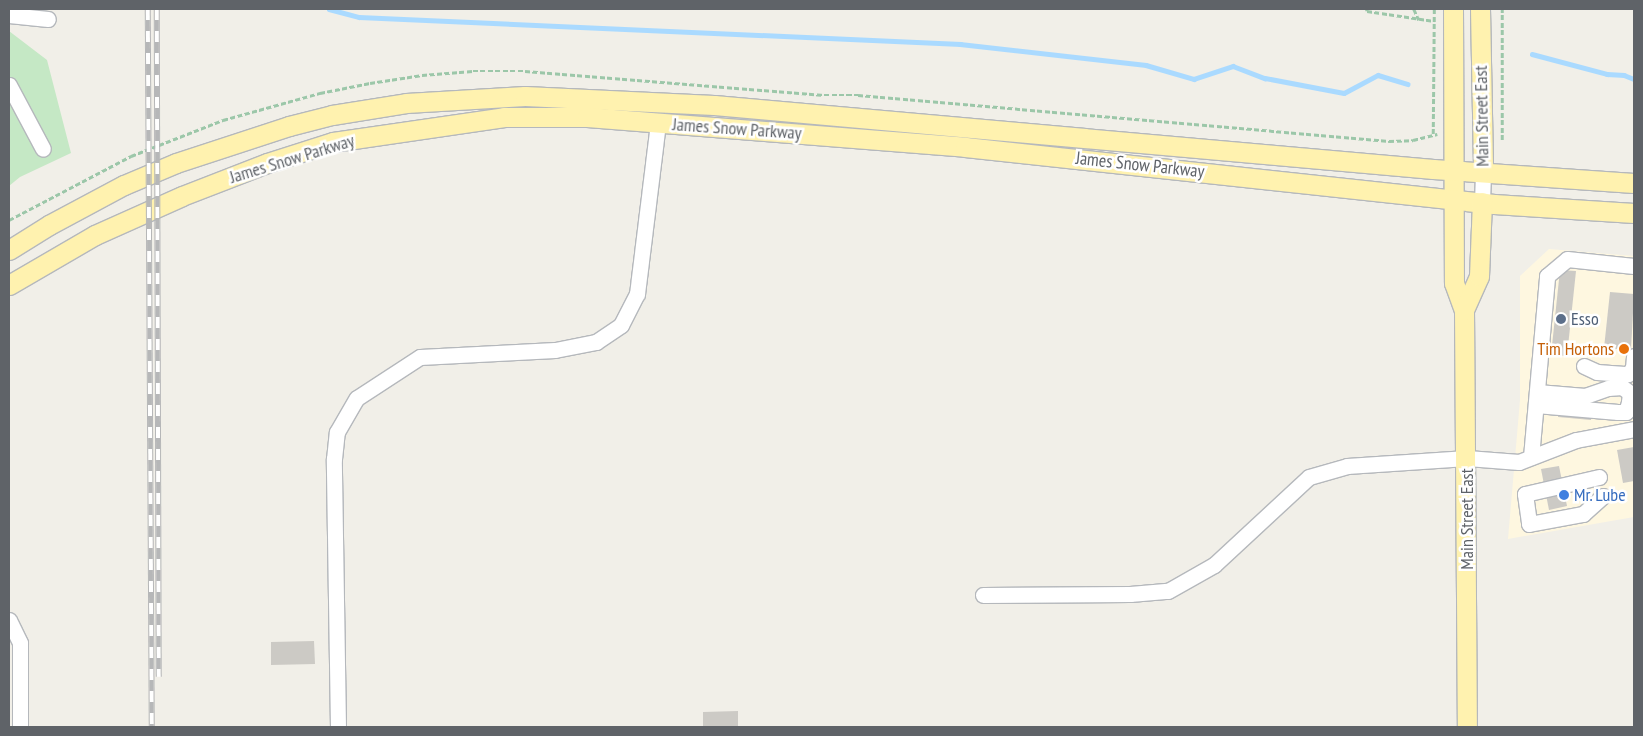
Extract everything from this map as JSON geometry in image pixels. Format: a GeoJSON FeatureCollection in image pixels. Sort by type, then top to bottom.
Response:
{"type":"FeatureCollection","features":[{"type":"Feature","properties":{"kind":"main road","name":"Main Street East"},"geometry":{"type":"LineString","coordinates":[[1453,9],[1454,283],[1464,310],[1467,458],[1467,727]]}},
{"type":"Feature","properties":{"kind":"main road","name":"Main Street East"},"geometry":{"type":"LineString","coordinates":[[1480,9],[1483,172]]}},
{"type":"Feature","properties":{"kind":"main road","name":"James Snow Parkway"},"geometry":{"type":"LineString","coordinates":[[9,250],[49,225],[124,185],[176,163],[289,126],[332,115],[406,103],[525,96],[714,105],[1453,170],[1634,183]]}},
{"type":"Feature","properties":{"kind":"main road","name":"James Snow Parkway"},"geometry":{"type":"LineString","coordinates":[[9,285],[95,235],[182,196],[267,163],[333,142],[504,117],[588,117],[965,147],[1488,203],[1634,213]]}},
{"type":"Feature","properties":{"kind":"main road","name":"Main Street East"},"geometry":{"type":"LineString","coordinates":[[1464,310],[1479,276],[1488,203]]}},
{"type":"Feature","properties":{"kind":"street"},"geometry":{"type":"LineString","coordinates":[[9,15],[48,19]]}},
{"type":"Feature","properties":{"kind":"street"},"geometry":{"type":"LineString","coordinates":[[9,84],[43,149]]}},
{"type":"Feature","properties":{"kind":"street"},"geometry":{"type":"LineString","coordinates":[[338,727],[334,459],[336,432],[357,398],[420,357],[555,350],[596,342],[621,325],[638,294],[658,122]]}},
{"type":"Feature","properties":{"kind":"street","name":"Main Street East"},"geometry":{"type":"LineString","coordinates":[[1483,172],[1488,203]]}},
{"type":"Feature","properties":{"kind":"street"},"geometry":{"type":"LineString","coordinates":[[1531,458],[1547,276],[1567,260],[1634,266]]}},
{"type":"Feature","properties":{"kind":"street"},"geometry":{"type":"LineString","coordinates":[[1584,366],[1597,372],[1628,374],[1633,368],[1634,356]]}},
{"type":"Feature","properties":{"kind":"street"},"geometry":{"type":"LineString","coordinates":[[1622,387],[1630,392],[1630,402],[1626,412],[1536,398],[1585,396],[1608,388],[1622,387]]}},
{"type":"Feature","properties":{"kind":"street"},"geometry":{"type":"LineString","coordinates":[[1601,435],[1618,412]]}},
{"type":"Feature","properties":{"kind":"street"},"geometry":{"type":"LineString","coordinates":[[983,595],[1130,594],[1168,591],[1214,566],[1309,477],[1347,466],[1467,458],[1518,462],[1576,440],[1634,429]]}},
{"type":"Feature","properties":{"kind":"street"},"geometry":{"type":"LineString","coordinates":[[1599,477],[1525,494],[1528,524],[1583,514],[1603,496]]}},
{"type":"Feature","properties":{"kind":"street"},"geometry":{"type":"LineString","coordinates":[[9,620],[20,643],[20,727]]}},
{"type":"Feature","properties":{"kind":"path"},"geometry":{"type":"LineString","coordinates":[[1368,9],[1367,11],[1419,20],[1434,20]]}},
{"type":"Feature","properties":{"kind":"path"},"geometry":{"type":"LineString","coordinates":[[1414,9],[1419,20]]}},
{"type":"Feature","properties":{"kind":"path"},"geometry":{"type":"LineString","coordinates":[[1433,134],[1434,9]]}},
{"type":"Feature","properties":{"kind":"path"},"geometry":{"type":"LineString","coordinates":[[1502,9],[1502,140]]}},
{"type":"Feature","properties":{"kind":"path"},"geometry":{"type":"LineString","coordinates":[[1423,138],[1433,134],[1440,134]]}},
{"type":"Feature","properties":{"kind":"shaded area"},"geometry":{"type":"Polygon","coordinates":[[[1549,249],[1634,256],[1634,517],[1508,539],[1520,400],[1520,276],[1549,249]]]}},
{"type":"Feature","properties":{"kind":"green space"},"geometry":{"type":"Polygon","coordinates":[[[9,31],[47,60],[71,153],[20,177],[9,186],[9,31]]]}},
{"type":"Feature","properties":{"kind":"building"},"geometry":{"type":"Polygon","coordinates":[[[1560,270],[1576,271],[1567,356],[1551,355],[1560,270]]]}},
{"type":"Feature","properties":{"kind":"building"},"geometry":{"type":"Polygon","coordinates":[[[1610,292],[1634,294],[1631,350],[1604,348],[1610,292]]]}},
{"type":"Feature","properties":{"kind":"building"},"geometry":{"type":"Polygon","coordinates":[[[1559,401],[1592,404],[1591,420],[1558,417],[1559,401]]]}},
{"type":"Feature","properties":{"kind":"building"},"geometry":{"type":"Polygon","coordinates":[[[1634,447],[1634,481],[1623,483],[1617,450],[1634,447]]]}},
{"type":"Feature","properties":{"kind":"building"},"geometry":{"type":"Polygon","coordinates":[[[1559,466],[1567,506],[1549,510],[1541,469],[1559,466]]]}},
{"type":"Feature","properties":{"kind":"building"},"geometry":{"type":"Polygon","coordinates":[[[314,641],[315,664],[271,665],[271,642],[314,641]]]}},
{"type":"Feature","properties":{"kind":"building"},"geometry":{"type":"Polygon","coordinates":[[[738,711],[738,727],[703,727],[703,712],[738,711]]]}},
{"type":"Feature","properties":{"kind":"waterway"},"geometry":{"type":"LineString","coordinates":[[329,9],[359,17],[960,44],[1146,65],[1194,79],[1233,66],[1265,78],[1344,93],[1378,75],[1408,84]]}},
{"type":"Feature","properties":{"kind":"waterway"},"geometry":{"type":"LineString","coordinates":[[1532,54],[1607,74],[1624,75],[1634,79]]}},
{"type":"Feature","properties":{"kind":"railway"},"geometry":{"type":"LineString","coordinates":[[148,9],[152,727]]}},
{"type":"Feature","properties":{"kind":"railway"},"geometry":{"type":"LineString","coordinates":[[157,9],[159,677]]}},
{"type":"Feature","properties":{"kind":"place","name":"Esso"},"geometry":{"type":"Point","coordinates":[1561,319]}},
{"type":"Feature","properties":{"kind":"place","name":"Tim Hortons"},"geometry":{"type":"Point","coordinates":[1624,349]}},
{"type":"Feature","properties":{"kind":"place","name":"Mr. Lube"},"geometry":{"type":"Point","coordinates":[1564,495]}}]}
